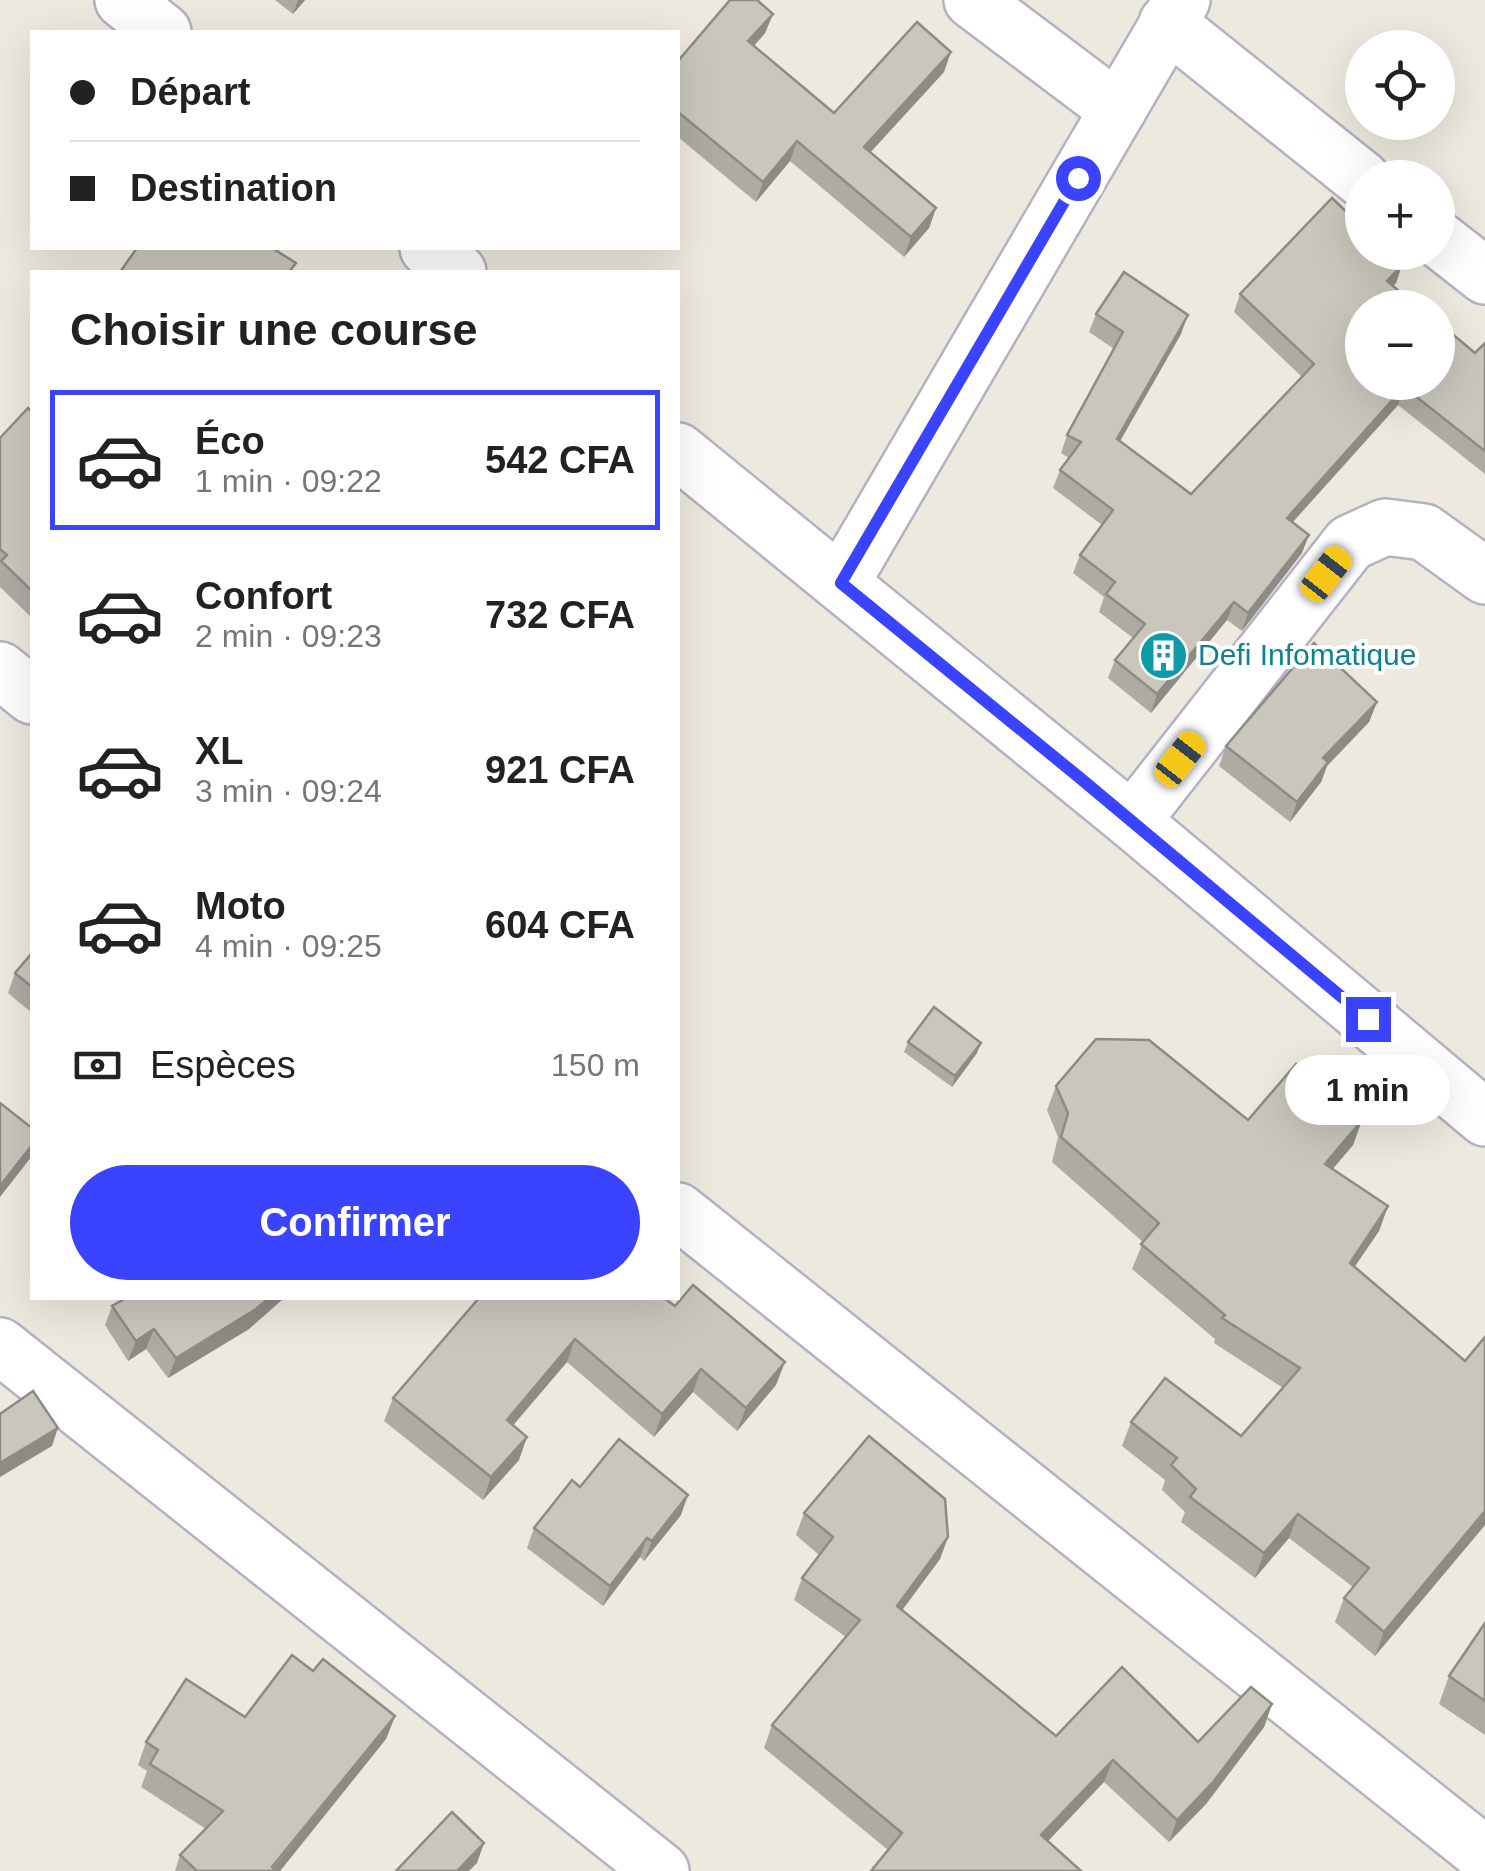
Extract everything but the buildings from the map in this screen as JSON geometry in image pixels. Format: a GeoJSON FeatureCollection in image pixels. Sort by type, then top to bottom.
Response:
{"type":"FeatureCollection","features":[{"type":"Feature","properties":{"kind":"street"},"geometry":{"type":"LineString","coordinates":[[123,0],[160,30]]}},
{"type":"Feature","properties":{"kind":"street"},"geometry":{"type":"LineString","coordinates":[[972,0],[1118,110]]}},
{"type":"Feature","properties":{"kind":"street"},"geometry":{"type":"LineString","coordinates":[[841,583],[1174,12],[1345,164]]}},
{"type":"Feature","properties":{"kind":"street"},"geometry":{"type":"LineString","coordinates":[[430,250],[456,270]]}},
{"type":"Feature","properties":{"kind":"street"},"geometry":{"type":"LineString","coordinates":[[1455,252],[1485,276]]}},
{"type":"Feature","properties":{"kind":"street"},"geometry":{"type":"LineString","coordinates":[[680,452],[1132,821],[1485,1118]]}},
{"type":"Feature","properties":{"kind":"street"},"geometry":{"type":"LineString","coordinates":[[1132,821],[1350,542],[1386,527],[1424,532],[1485,576]]}},
{"type":"Feature","properties":{"kind":"street"},"geometry":{"type":"LineString","coordinates":[[0,670],[30,694]]}},
{"type":"Feature","properties":{"kind":"street"},"geometry":{"type":"LineString","coordinates":[[680,1213],[1485,1855]]}},
{"type":"Feature","properties":{"kind":"street"},"geometry":{"type":"LineString","coordinates":[[0,1346],[661,1871]]}},
{"type":"Feature","properties":{"kind":"place","name":"Defi Infomatique"},"geometry":{"type":"Point","coordinates":[1163,655]}},
{"type":"Feature","properties":{"kind":"route"},"geometry":{"type":"LineString","coordinates":[[1078,178],[841,583],[1368,1019]]}}]}
